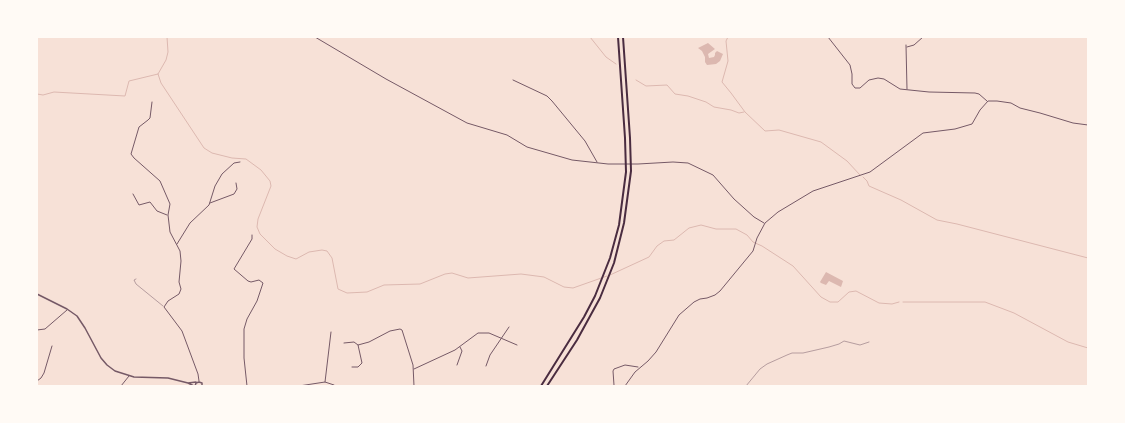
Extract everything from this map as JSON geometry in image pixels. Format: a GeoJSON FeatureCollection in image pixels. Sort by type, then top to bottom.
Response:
{"type":"FeatureCollection","features":[{"type":"Feature","properties":{"kind":"highway"},"geometry":{"type":"LineString","coordinates":[[541,386],[584,317],[600,284],[610,258],[619,225],[626,172],[618,37]]}},
{"type":"Feature","properties":{"kind":"highway"},"geometry":{"type":"LineString","coordinates":[[547,386],[589,320],[607,282],[624,223],[631,171],[624,37]]}},
{"type":"Feature","properties":{"kind":"street"},"geometry":{"type":"LineString","coordinates":[[315,37],[386,79],[467,123],[507,135],[527,147],[572,160],[619,164],[673,162],[688,163],[713,175],[734,199],[754,217],[765,223]]}},
{"type":"Feature","properties":{"kind":"street"},"geometry":{"type":"LineString","coordinates":[[828,37],[850,65],[852,84],[855,88],[860,88],[869,80],[878,78],[884,79],[897,88],[907,90],[976,93],[988,101],[1004,101],[1074,123],[1088,125]]}},
{"type":"Feature","properties":{"kind":"street"},"geometry":{"type":"LineString","coordinates":[[907,90],[908,80],[906,46],[914,46],[923,37]]}},
{"type":"Feature","properties":{"kind":"street"},"geometry":{"type":"LineString","coordinates":[[513,80],[548,96],[585,141],[597,162]]}},
{"type":"Feature","properties":{"kind":"street"},"geometry":{"type":"LineString","coordinates":[[625,386],[639,368],[656,352],[679,315],[694,302],[715,295],[720,291],[753,251],[756,240],[765,223],[778,212],[818,188],[870,172],[924,133],[955,129],[972,124],[980,110],[988,101]]}},
{"type":"Feature","properties":{"kind":"street"},"geometry":{"type":"LineString","coordinates":[[37,294],[67,309],[81,321],[104,362],[114,371],[129,376],[161,377],[195,386],[198,382],[198,374],[182,331],[164,307],[168,301],[180,292],[180,251],[170,232],[168,215],[170,204],[163,185],[157,177],[131,154],[139,127],[150,118],[152,102]]}},
{"type":"Feature","properties":{"kind":"street"},"geometry":{"type":"LineString","coordinates":[[177,245],[190,223],[207,208],[215,186],[222,174],[234,163],[240,162]]}},
{"type":"Feature","properties":{"kind":"street"},"geometry":{"type":"LineString","coordinates":[[210,203],[234,194],[237,189],[236,183]]}},
{"type":"Feature","properties":{"kind":"street"},"geometry":{"type":"LineString","coordinates":[[133,194],[140,205],[150,202],[157,211],[168,215]]}},
{"type":"Feature","properties":{"kind":"street"},"geometry":{"type":"LineString","coordinates":[[247,386],[244,358],[244,329],[247,319],[257,301],[263,283],[259,280],[251,282],[248,281],[234,269],[252,239],[252,235]]}},
{"type":"Feature","properties":{"kind":"street"},"geometry":{"type":"LineString","coordinates":[[37,330],[45,329],[67,309]]}},
{"type":"Feature","properties":{"kind":"street"},"geometry":{"type":"LineString","coordinates":[[486,366],[490,356],[509,327]]}},
{"type":"Feature","properties":{"kind":"street"},"geometry":{"type":"LineString","coordinates":[[344,343],[354,342],[358,345],[369,342],[390,331],[397,329],[402,330],[413,369],[414,386]]}},
{"type":"Feature","properties":{"kind":"street"},"geometry":{"type":"LineString","coordinates":[[325,382],[331,332]]}},
{"type":"Feature","properties":{"kind":"street"},"geometry":{"type":"LineString","coordinates":[[413,369],[444,355],[478,333],[486,332],[517,345]]}},
{"type":"Feature","properties":{"kind":"street"},"geometry":{"type":"LineString","coordinates":[[352,367],[358,367],[362,363],[358,345]]}},
{"type":"Feature","properties":{"kind":"street"},"geometry":{"type":"LineString","coordinates":[[37,381],[44,373],[52,346]]}},
{"type":"Feature","properties":{"kind":"street"},"geometry":{"type":"LineString","coordinates":[[458,365],[462,351],[460,346]]}},
{"type":"Feature","properties":{"kind":"street"},"geometry":{"type":"LineString","coordinates":[[614,385],[614,369],[625,365],[639,368]]}},
{"type":"Feature","properties":{"kind":"street"},"geometry":{"type":"LineString","coordinates":[[121,386],[129,376]]}},
{"type":"Feature","properties":{"kind":"street"},"geometry":{"type":"LineString","coordinates":[[188,383],[198,382],[203,386]]}},
{"type":"Feature","properties":{"kind":"street"},"geometry":{"type":"LineString","coordinates":[[299,386],[325,382],[334,385]]}},
{"type":"Feature","properties":{"kind":"lane"},"geometry":{"type":"LineString","coordinates":[[136,279],[134,280],[136,284],[164,307]]}},
{"type":"Feature","properties":{"kind":"lane"},"geometry":{"type":"LineString","coordinates":[[746,386],[760,369],[767,364],[792,353],[803,353],[829,347],[844,341],[860,345],[869,342]]}},
{"type":"Feature","properties":{"kind":"shaded area"},"geometry":{"type":"Polygon","coordinates":[[[708,43],[715,49],[708,54],[709,58],[714,57],[717,51],[723,54],[720,61],[716,64],[707,65],[702,51],[698,48],[708,43]]]}},
{"type":"Feature","properties":{"kind":"shaded area"},"geometry":{"type":"Polygon","coordinates":[[[826,272],[843,281],[841,287],[829,281],[826,285],[820,282],[826,272]]]}},
{"type":"Feature","properties":{"kind":"waterway"},"geometry":{"type":"LineString","coordinates":[[158,74],[166,60],[168,52],[167,37]]}},
{"type":"Feature","properties":{"kind":"waterway"},"geometry":{"type":"LineString","coordinates":[[590,37],[606,57],[616,64]]}},
{"type":"Feature","properties":{"kind":"waterway"},"geometry":{"type":"LineString","coordinates":[[728,37],[726,41],[728,61],[722,82],[745,112],[765,131],[779,130],[821,142],[847,161],[860,175]]}},
{"type":"Feature","properties":{"kind":"waterway"},"geometry":{"type":"LineString","coordinates":[[158,74],[161,83],[204,148],[212,153],[232,158],[246,159],[261,170],[270,181],[271,186],[258,219],[257,227],[260,234],[275,249],[296,259],[309,252],[322,250],[327,251],[332,258],[338,289],[347,293],[367,292],[384,285],[420,284],[445,274],[452,273],[468,278],[521,274],[544,277],[564,287],[573,288],[607,276]]}},
{"type":"Feature","properties":{"kind":"waterway"},"geometry":{"type":"LineString","coordinates":[[37,94],[43,95],[54,92],[125,96],[129,81],[158,74]]}},
{"type":"Feature","properties":{"kind":"waterway"},"geometry":{"type":"LineString","coordinates":[[636,80],[646,86],[667,85],[675,94],[688,96],[706,102],[714,107],[739,113],[744,112]]}},
{"type":"Feature","properties":{"kind":"waterway"},"geometry":{"type":"LineString","coordinates":[[863,177],[869,186],[901,200],[937,220],[1088,258]]}},
{"type":"Feature","properties":{"kind":"waterway"},"geometry":{"type":"LineString","coordinates":[[610,275],[649,257],[657,246],[664,241],[674,240],[689,228],[701,225],[716,229],[736,229],[747,235],[753,242],[762,246],[793,266],[821,297],[830,302],[838,302],[849,292],[856,291],[879,303],[892,304],[899,302]]}},
{"type":"Feature","properties":{"kind":"waterway"},"geometry":{"type":"LineString","coordinates":[[903,302],[985,302],[1014,313],[1068,342],[1088,348]]}}]}
